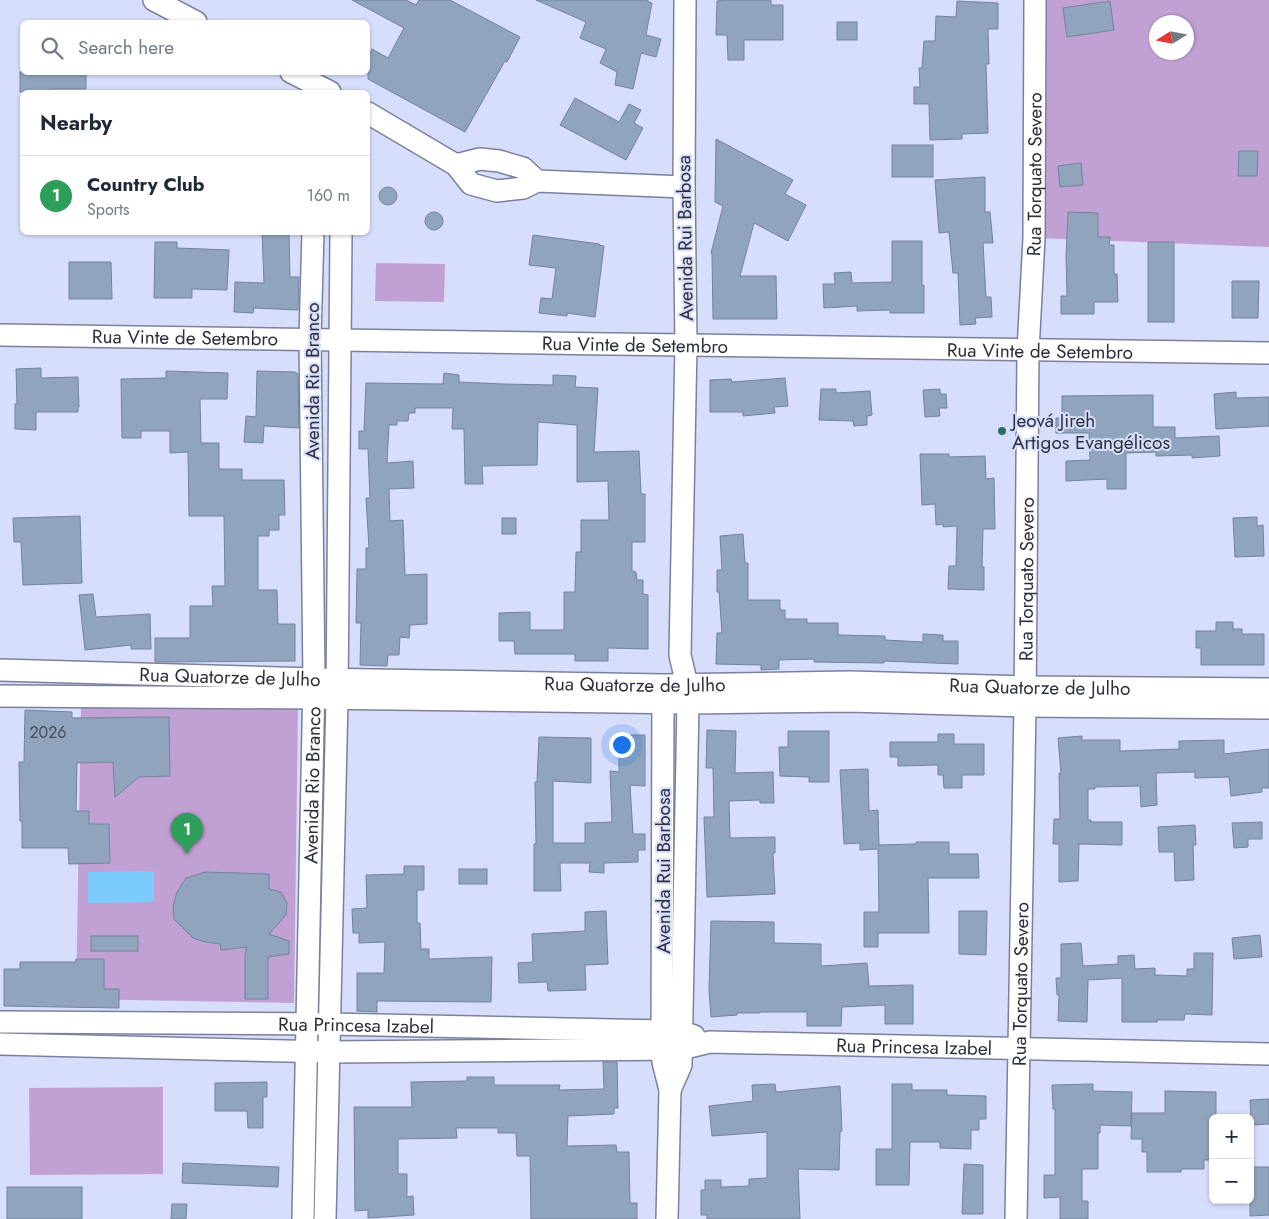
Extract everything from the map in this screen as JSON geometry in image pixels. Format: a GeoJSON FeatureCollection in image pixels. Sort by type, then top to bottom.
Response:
{"type":"FeatureCollection","features":[{"type":"Feature","properties":{"kind":"street"},"geometry":{"type":"LineString","coordinates":[[154,0],[192,20]]}},
{"type":"Feature","properties":{"kind":"street","name":"Avenida Rui Barbosa"},"geometry":{"type":"LineString","coordinates":[[667,1219],[670,1090],[663,1062],[672,1040],[687,694],[680,655],[686,344],[684,188],[685,0]]}},
{"type":"Feature","properties":{"kind":"street","name":"Rua Torquato Severo"},"geometry":{"type":"LineString","coordinates":[[1016,1219],[1025,697],[1028,351],[1034,238],[1035,0]]}},
{"type":"Feature","properties":{"kind":"street"},"geometry":{"type":"LineString","coordinates":[[296,75],[321,90]]}},
{"type":"Feature","properties":{"kind":"street"},"geometry":{"type":"LineString","coordinates":[[370,114],[456,165],[471,184],[497,191],[523,188],[537,182],[684,188]]}},
{"type":"Feature","properties":{"kind":"street"},"geometry":{"type":"LineString","coordinates":[[456,165],[480,158],[499,161],[523,168],[537,182]]}},
{"type":"Feature","properties":{"kind":"street","name":"Avenida Rio Branco"},"geometry":{"type":"LineString","coordinates":[[303,1219],[314,688],[310,338],[313,235]]}},
{"type":"Feature","properties":{"kind":"street","name":"Avenida Rio Branco"},"geometry":{"type":"LineString","coordinates":[[325,1219],[337,689],[341,235]]}},
{"type":"Feature","properties":{"kind":"street","name":"Rua Vinte de Setembro"},"geometry":{"type":"LineString","coordinates":[[0,335],[310,338],[339,340],[1269,354]]}},
{"type":"Feature","properties":{"kind":"street","name":"Avenida Rui Barbosa"},"geometry":{"type":"LineString","coordinates":[[672,1040],[664,694],[680,655]]}},
{"type":"Feature","properties":{"kind":"street","name":"Rua Quatorze de Julho"},"geometry":{"type":"LineString","coordinates":[[0,670],[198,676],[337,689],[664,694],[850,692],[1025,697],[1269,708]]}},
{"type":"Feature","properties":{"kind":"street"},"geometry":{"type":"LineString","coordinates":[[114,697],[117,673]]}},
{"type":"Feature","properties":{"kind":"street"},"geometry":{"type":"LineString","coordinates":[[198,676],[198,697]]}},
{"type":"Feature","properties":{"kind":"street","name":"Rua Quatorze de Julho"},"geometry":{"type":"LineString","coordinates":[[0,696],[198,697],[314,688]]}},
{"type":"Feature","properties":{"kind":"street","name":"Rua Quatorze de Julho"},"geometry":{"type":"LineString","coordinates":[[1025,697],[1269,689]]}},
{"type":"Feature","properties":{"kind":"street"},"geometry":{"type":"LineString","coordinates":[[312,784],[335,784]]}},
{"type":"Feature","properties":{"kind":"street"},"geometry":{"type":"LineString","coordinates":[[309,942],[332,943]]}},
{"type":"Feature","properties":{"kind":"street","name":"Rua Princesa Izabel"},"geometry":{"type":"LineString","coordinates":[[0,1022],[330,1024],[710,1042],[1269,1054]]}},
{"type":"Feature","properties":{"kind":"street","name":"Rua Princesa Izabel"},"geometry":{"type":"LineString","coordinates":[[0,1044],[330,1052],[672,1040]]}},
{"type":"Feature","properties":{"kind":"shaded area"},"geometry":{"type":"Polygon","coordinates":[[[1035,0],[1269,0],[1269,247],[1034,238],[1035,0]]]}},
{"type":"Feature","properties":{"kind":"shaded area"},"geometry":{"type":"Polygon","coordinates":[[[376,263],[445,264],[444,302],[375,301],[376,263]]]}},
{"type":"Feature","properties":{"kind":"shaded area"},"geometry":{"type":"Polygon","coordinates":[[[81,704],[298,708],[294,1003],[76,999],[81,704]]]}},
{"type":"Feature","properties":{"kind":"shaded area"},"geometry":{"type":"Polygon","coordinates":[[[163,1087],[163,1174],[30,1175],[29,1088],[163,1087]]]}},
{"type":"Feature","properties":{"kind":"water"},"geometry":{"type":"Polygon","coordinates":[[[154,871],[154,902],[88,903],[88,872],[154,871]]]}},
{"type":"Feature","properties":{"kind":"building"},"geometry":{"type":"Polygon","coordinates":[[[352,0],[406,0],[416,5],[419,0],[450,0],[520,37],[465,132],[368,79],[372,49],[388,58],[404,28],[352,0]]]}},
{"type":"Feature","properties":{"kind":"building"},"geometry":{"type":"Polygon","coordinates":[[[536,0],[648,0],[648,2],[652,3],[646,35],[661,39],[656,57],[641,53],[633,89],[615,85],[617,72],[600,63],[606,49],[580,38],[586,22],[536,0]]]}},
{"type":"Feature","properties":{"kind":"building"},"geometry":{"type":"Polygon","coordinates":[[[771,0],[771,5],[783,5],[783,40],[744,40],[744,60],[728,60],[727,35],[716,35],[717,1],[771,0]]]}},
{"type":"Feature","properties":{"kind":"building"},"geometry":{"type":"Polygon","coordinates":[[[957,1],[998,3],[998,29],[988,29],[989,64],[986,64],[988,133],[962,134],[962,139],[930,140],[929,104],[914,104],[914,87],[920,87],[919,68],[922,68],[924,41],[935,41],[936,16],[956,17],[957,1]]]}},
{"type":"Feature","properties":{"kind":"building"},"geometry":{"type":"Polygon","coordinates":[[[1110,1],[1114,30],[1067,37],[1063,8],[1110,1]]]}},
{"type":"Feature","properties":{"kind":"building"},"geometry":{"type":"Polygon","coordinates":[[[837,22],[857,22],[857,40],[837,40],[837,22]]]}},
{"type":"Feature","properties":{"kind":"building"},"geometry":{"type":"Polygon","coordinates":[[[20,75],[86,75],[86,89],[20,90],[20,75]]]}},
{"type":"Feature","properties":{"kind":"building"},"geometry":{"type":"Polygon","coordinates":[[[575,98],[619,122],[629,104],[641,110],[634,123],[643,128],[626,160],[560,125],[575,98]]]}},
{"type":"Feature","properties":{"kind":"building"},"geometry":{"type":"Polygon","coordinates":[[[716,139],[793,180],[785,194],[806,205],[788,241],[754,223],[740,276],[776,276],[777,319],[713,319],[711,253],[723,206],[715,202],[716,139]]]}},
{"type":"Feature","properties":{"kind":"building"},"geometry":{"type":"Polygon","coordinates":[[[892,145],[933,145],[933,177],[892,177],[892,145]]]}},
{"type":"Feature","properties":{"kind":"building"},"geometry":{"type":"Polygon","coordinates":[[[1239,151],[1258,151],[1257,176],[1238,176],[1239,151]]]}},
{"type":"Feature","properties":{"kind":"building"},"geometry":{"type":"Polygon","coordinates":[[[1081,163],[1083,185],[1060,187],[1058,166],[1081,163]]]}},
{"type":"Feature","properties":{"kind":"building"},"geometry":{"type":"Polygon","coordinates":[[[985,177],[985,212],[990,212],[993,243],[983,243],[986,297],[991,297],[992,317],[975,318],[976,324],[960,325],[958,273],[953,273],[949,232],[939,233],[935,180],[985,177]]]}},
{"type":"Feature","properties":{"kind":"building"},"geometry":{"type":"Polygon","coordinates":[[[388,187],[394,190],[397,196],[394,202],[388,205],[382,202],[379,196],[382,190],[388,187]]]}},
{"type":"Feature","properties":{"kind":"building"},"geometry":{"type":"Polygon","coordinates":[[[430,212],[438,212],[443,217],[441,228],[430,230],[425,225],[425,217],[430,212]]]}},
{"type":"Feature","properties":{"kind":"building"},"geometry":{"type":"Polygon","coordinates":[[[1068,212],[1098,213],[1098,237],[1110,237],[1109,245],[1114,245],[1114,274],[1117,274],[1118,302],[1094,302],[1094,314],[1061,314],[1061,296],[1067,296],[1068,212]]]}},
{"type":"Feature","properties":{"kind":"building"},"geometry":{"type":"Polygon","coordinates":[[[262,235],[289,235],[290,277],[299,277],[298,310],[254,308],[253,313],[234,312],[235,282],[264,283],[262,235]]]}},
{"type":"Feature","properties":{"kind":"building"},"geometry":{"type":"Polygon","coordinates":[[[533,235],[604,246],[595,317],[567,313],[567,316],[539,313],[541,298],[552,299],[556,268],[529,265],[533,235]]]}},
{"type":"Feature","properties":{"kind":"building"},"geometry":{"type":"Polygon","coordinates":[[[892,241],[922,241],[924,313],[890,313],[890,310],[857,311],[857,306],[824,308],[823,284],[835,284],[834,273],[851,272],[852,283],[892,282],[892,241]]]}},
{"type":"Feature","properties":{"kind":"building"},"geometry":{"type":"Polygon","coordinates":[[[155,242],[177,242],[177,248],[229,250],[227,290],[192,289],[192,298],[154,298],[155,242]]]}},
{"type":"Feature","properties":{"kind":"building"},"geometry":{"type":"Polygon","coordinates":[[[1148,242],[1174,242],[1174,322],[1148,322],[1148,242]]]}},
{"type":"Feature","properties":{"kind":"building"},"geometry":{"type":"Polygon","coordinates":[[[69,262],[111,262],[112,299],[69,299],[69,262]]]}},
{"type":"Feature","properties":{"kind":"building"},"geometry":{"type":"Polygon","coordinates":[[[1232,281],[1259,281],[1258,318],[1232,318],[1232,281]]]}},
{"type":"Feature","properties":{"kind":"building"},"geometry":{"type":"Polygon","coordinates":[[[41,368],[41,378],[78,377],[78,412],[36,412],[36,430],[15,429],[15,404],[17,404],[16,369],[41,368]]]}},
{"type":"Feature","properties":{"kind":"building"},"geometry":{"type":"Polygon","coordinates":[[[166,371],[228,373],[227,399],[200,399],[201,443],[219,443],[219,469],[242,469],[242,480],[284,480],[285,515],[279,515],[279,530],[269,530],[269,536],[258,536],[258,590],[277,590],[278,624],[295,624],[295,661],[155,662],[155,638],[190,638],[190,606],[213,606],[212,586],[225,586],[224,516],[189,516],[188,452],[170,453],[170,431],[141,431],[141,438],[122,438],[121,379],[166,378],[166,371]]]}},
{"type":"Feature","properties":{"kind":"building"},"geometry":{"type":"Polygon","coordinates":[[[257,371],[295,372],[298,374],[299,428],[264,426],[263,443],[244,442],[246,416],[256,417],[257,371]]]}},
{"type":"Feature","properties":{"kind":"building"},"geometry":{"type":"Polygon","coordinates":[[[444,373],[459,375],[459,382],[503,384],[553,385],[553,375],[576,376],[575,387],[598,388],[594,452],[639,451],[641,494],[645,494],[645,542],[632,542],[632,571],[636,572],[637,580],[643,580],[643,594],[648,595],[648,649],[608,648],[608,661],[575,661],[575,654],[515,654],[514,641],[499,641],[499,613],[530,612],[530,630],[564,630],[564,592],[575,592],[576,552],[581,552],[581,520],[609,520],[608,481],[577,482],[577,425],[538,422],[537,465],[482,466],[483,484],[465,484],[464,429],[452,429],[453,408],[415,408],[415,413],[409,413],[408,421],[397,421],[397,425],[389,425],[387,463],[413,461],[414,488],[389,489],[390,521],[403,520],[405,575],[427,574],[427,624],[410,625],[409,638],[400,637],[399,655],[388,655],[387,666],[360,665],[361,623],[356,623],[357,569],[366,569],[366,548],[369,548],[366,498],[370,498],[368,449],[359,449],[359,431],[364,431],[366,383],[443,384],[444,373]]]}},
{"type":"Feature","properties":{"kind":"building"},"geometry":{"type":"Polygon","coordinates":[[[785,378],[788,406],[774,407],[775,413],[743,416],[743,412],[710,412],[710,380],[731,379],[732,382],[785,378]]]}},
{"type":"Feature","properties":{"kind":"building"},"geometry":{"type":"Polygon","coordinates":[[[821,389],[836,389],[836,393],[870,391],[872,415],[867,416],[867,425],[854,426],[853,421],[819,420],[821,389]]]}},
{"type":"Feature","properties":{"kind":"building"},"geometry":{"type":"Polygon","coordinates":[[[940,389],[940,394],[946,394],[947,408],[939,408],[940,416],[925,417],[923,390],[940,389]]]}},
{"type":"Feature","properties":{"kind":"building"},"geometry":{"type":"Polygon","coordinates":[[[1236,392],[1236,398],[1269,397],[1269,426],[1216,429],[1214,394],[1236,392]]]}},
{"type":"Feature","properties":{"kind":"building"},"geometry":{"type":"Polygon","coordinates":[[[1153,395],[1153,427],[1175,427],[1175,438],[1219,436],[1220,456],[1192,458],[1192,455],[1156,456],[1156,452],[1126,453],[1126,489],[1107,489],[1107,479],[1066,481],[1066,461],[1090,460],[1089,433],[1056,433],[1056,418],[1062,418],[1062,396],[1153,395]]]}},
{"type":"Feature","properties":{"kind":"building"},"geometry":{"type":"Polygon","coordinates":[[[920,454],[949,454],[949,457],[985,456],[986,479],[994,478],[995,529],[983,529],[982,567],[984,567],[984,590],[948,589],[949,566],[956,566],[957,526],[943,527],[943,524],[936,525],[935,504],[922,505],[920,454]]]}},
{"type":"Feature","properties":{"kind":"building"},"geometry":{"type":"Polygon","coordinates":[[[80,516],[82,583],[23,585],[21,542],[14,542],[13,518],[80,516]]]}},
{"type":"Feature","properties":{"kind":"building"},"geometry":{"type":"Polygon","coordinates":[[[1257,517],[1257,526],[1263,525],[1264,556],[1235,557],[1233,518],[1257,517]]]}},
{"type":"Feature","properties":{"kind":"building"},"geometry":{"type":"Polygon","coordinates":[[[502,518],[516,518],[516,534],[502,534],[502,518]]]}},
{"type":"Feature","properties":{"kind":"building"},"geometry":{"type":"Polygon","coordinates":[[[743,534],[745,563],[748,563],[748,600],[780,600],[780,610],[785,610],[785,619],[807,619],[807,623],[838,623],[838,635],[885,636],[885,640],[923,642],[923,634],[943,635],[943,641],[958,641],[958,664],[884,661],[884,663],[814,662],[814,659],[779,660],[779,669],[761,670],[761,665],[716,664],[717,633],[722,633],[719,592],[717,592],[717,570],[722,570],[720,536],[743,534]]]}},
{"type":"Feature","properties":{"kind":"building"},"geometry":{"type":"Polygon","coordinates":[[[93,594],[96,617],[150,614],[151,649],[131,649],[131,645],[85,650],[79,595],[93,594]]]}},
{"type":"Feature","properties":{"kind":"building"},"geometry":{"type":"Polygon","coordinates":[[[1216,622],[1233,622],[1233,629],[1242,629],[1242,634],[1264,634],[1264,665],[1201,665],[1201,648],[1196,648],[1196,631],[1216,631],[1216,622]]]}},
{"type":"Feature","properties":{"kind":"building"},"geometry":{"type":"Polygon","coordinates":[[[25,710],[72,712],[72,718],[169,717],[170,776],[139,777],[115,797],[113,762],[77,763],[76,811],[89,811],[89,824],[109,824],[110,863],[69,864],[68,848],[22,848],[19,762],[24,762],[25,710]]]}},
{"type":"Feature","properties":{"kind":"building"},"geometry":{"type":"Polygon","coordinates":[[[707,730],[736,731],[735,773],[773,772],[774,803],[760,803],[760,800],[729,801],[730,838],[775,837],[775,853],[773,853],[775,894],[707,897],[704,817],[714,817],[713,768],[706,768],[707,730]]]}},
{"type":"Feature","properties":{"kind":"building"},"geometry":{"type":"Polygon","coordinates":[[[788,731],[829,731],[829,782],[809,782],[809,777],[780,776],[779,747],[788,747],[788,731]]]}},
{"type":"Feature","properties":{"kind":"building"},"geometry":{"type":"Polygon","coordinates":[[[938,734],[954,734],[954,744],[984,744],[984,775],[962,775],[962,788],[944,788],[943,775],[938,775],[938,765],[898,766],[898,757],[890,757],[890,742],[938,742],[938,734]]]}},
{"type":"Feature","properties":{"kind":"building"},"geometry":{"type":"Polygon","coordinates":[[[619,735],[645,735],[645,786],[630,785],[633,834],[645,834],[645,850],[638,850],[638,862],[604,863],[604,873],[589,872],[590,863],[560,863],[561,891],[534,891],[534,844],[536,844],[535,782],[537,782],[539,737],[591,738],[591,783],[553,781],[553,843],[585,843],[585,823],[612,822],[610,771],[619,772],[619,735]]]}},
{"type":"Feature","properties":{"kind":"building"},"geometry":{"type":"Polygon","coordinates":[[[1082,736],[1082,740],[1120,740],[1120,751],[1179,749],[1179,741],[1224,740],[1224,754],[1269,749],[1269,788],[1262,788],[1262,792],[1231,796],[1229,777],[1195,778],[1195,772],[1156,773],[1157,805],[1141,807],[1140,786],[1095,787],[1095,789],[1088,789],[1088,820],[1091,820],[1091,822],[1122,822],[1122,845],[1079,844],[1078,881],[1059,882],[1059,844],[1053,844],[1054,819],[1060,819],[1059,773],[1061,773],[1058,738],[1082,736]]]}},
{"type":"Feature","properties":{"kind":"building"},"geometry":{"type":"Polygon","coordinates":[[[868,769],[869,811],[878,810],[879,845],[949,842],[949,854],[978,854],[979,878],[928,878],[929,933],[878,933],[878,947],[864,947],[864,912],[879,912],[878,849],[860,850],[860,843],[844,844],[840,770],[868,769]]]}},
{"type":"Feature","properties":{"kind":"building"},"geometry":{"type":"Polygon","coordinates":[[[1262,822],[1262,839],[1248,839],[1248,847],[1234,848],[1232,823],[1262,822]]]}},
{"type":"Feature","properties":{"kind":"building"},"geometry":{"type":"Polygon","coordinates":[[[1195,825],[1196,845],[1193,845],[1194,880],[1175,881],[1174,852],[1159,852],[1158,827],[1195,825]]]}},
{"type":"Feature","properties":{"kind":"building"},"geometry":{"type":"Polygon","coordinates":[[[404,866],[424,866],[424,890],[417,890],[417,923],[420,923],[421,949],[429,949],[429,959],[492,957],[491,1002],[377,1001],[377,1012],[357,1011],[357,973],[384,973],[385,942],[359,943],[359,933],[353,933],[352,909],[367,908],[366,875],[404,874],[404,866]]]}},
{"type":"Feature","properties":{"kind":"building"},"geometry":{"type":"Polygon","coordinates":[[[459,869],[487,869],[487,884],[459,884],[459,869]]]}},
{"type":"Feature","properties":{"kind":"building"},"geometry":{"type":"Polygon","coordinates":[[[205,872],[269,874],[269,889],[281,892],[287,903],[286,915],[269,934],[289,941],[289,954],[268,957],[268,999],[245,999],[245,954],[247,947],[221,950],[220,944],[193,938],[174,919],[173,906],[177,892],[186,878],[205,872]]]}},
{"type":"Feature","properties":{"kind":"building"},"geometry":{"type":"Polygon","coordinates":[[[606,911],[608,964],[585,965],[586,990],[548,991],[547,982],[519,983],[518,963],[533,962],[532,934],[585,931],[585,912],[606,911]]]}},
{"type":"Feature","properties":{"kind":"building"},"geometry":{"type":"Polygon","coordinates":[[[959,911],[987,911],[986,955],[959,954],[959,911]]]}},
{"type":"Feature","properties":{"kind":"building"},"geometry":{"type":"Polygon","coordinates":[[[711,921],[774,922],[774,943],[821,944],[821,966],[867,963],[869,986],[913,985],[913,1024],[885,1024],[885,1005],[842,1007],[841,1026],[807,1026],[807,1012],[737,1013],[737,1015],[711,1017],[709,990],[711,921]]]}},
{"type":"Feature","properties":{"kind":"building"},"geometry":{"type":"Polygon","coordinates":[[[1260,935],[1262,957],[1234,959],[1232,938],[1260,935]]]}},
{"type":"Feature","properties":{"kind":"building"},"geometry":{"type":"Polygon","coordinates":[[[91,936],[138,936],[138,951],[91,951],[91,936]]]}},
{"type":"Feature","properties":{"kind":"building"},"geometry":{"type":"Polygon","coordinates":[[[1081,943],[1083,966],[1118,964],[1118,956],[1134,955],[1135,969],[1155,968],[1155,975],[1187,976],[1187,969],[1194,969],[1194,953],[1213,953],[1212,1015],[1185,1014],[1184,1020],[1122,1022],[1122,978],[1088,980],[1087,1022],[1058,1021],[1059,995],[1057,995],[1056,978],[1061,978],[1061,944],[1081,943]]]}},
{"type":"Feature","properties":{"kind":"building"},"geometry":{"type":"Polygon","coordinates":[[[76,959],[104,959],[104,989],[119,989],[119,1008],[4,1006],[4,969],[20,969],[20,962],[76,962],[76,959]]]}},
{"type":"Feature","properties":{"kind":"building"},"geometry":{"type":"Polygon","coordinates":[[[603,1062],[617,1062],[618,1108],[614,1108],[614,1114],[568,1116],[567,1146],[616,1145],[617,1152],[629,1152],[630,1203],[637,1203],[637,1219],[531,1219],[530,1156],[517,1156],[516,1133],[498,1133],[498,1128],[456,1128],[457,1138],[398,1139],[398,1174],[407,1174],[407,1197],[413,1196],[414,1215],[368,1218],[368,1210],[355,1211],[354,1107],[412,1107],[411,1082],[467,1081],[467,1077],[494,1077],[494,1085],[560,1085],[559,1090],[604,1089],[603,1062]]]}},
{"type":"Feature","properties":{"kind":"building"},"geometry":{"type":"Polygon","coordinates":[[[267,1082],[267,1097],[263,1097],[263,1128],[248,1128],[247,1111],[215,1111],[215,1083],[267,1082]]]}},
{"type":"Feature","properties":{"kind":"building"},"geometry":{"type":"Polygon","coordinates":[[[775,1084],[776,1092],[840,1086],[842,1131],[840,1132],[839,1170],[798,1169],[800,1219],[707,1219],[707,1215],[701,1215],[701,1190],[705,1190],[705,1180],[721,1180],[721,1187],[749,1186],[749,1179],[767,1178],[767,1132],[712,1136],[709,1106],[753,1101],[752,1085],[775,1084]]]}},
{"type":"Feature","properties":{"kind":"building"},"geometry":{"type":"Polygon","coordinates":[[[892,1084],[912,1084],[912,1090],[947,1090],[947,1095],[986,1096],[986,1119],[979,1119],[979,1130],[971,1130],[971,1149],[940,1148],[940,1142],[910,1142],[909,1185],[876,1185],[876,1149],[892,1149],[892,1084]]]}},
{"type":"Feature","properties":{"kind":"building"},"geometry":{"type":"Polygon","coordinates":[[[1093,1084],[1093,1091],[1132,1092],[1131,1126],[1100,1125],[1100,1133],[1098,1133],[1098,1169],[1082,1169],[1082,1201],[1088,1201],[1088,1219],[1060,1219],[1060,1197],[1044,1198],[1044,1175],[1055,1175],[1055,1109],[1053,1109],[1052,1085],[1093,1084]]]}},
{"type":"Feature","properties":{"kind":"building"},"geometry":{"type":"Polygon","coordinates":[[[1165,1091],[1216,1092],[1216,1114],[1209,1114],[1209,1160],[1204,1160],[1204,1169],[1181,1169],[1181,1172],[1147,1172],[1147,1152],[1142,1152],[1142,1139],[1131,1139],[1132,1113],[1165,1113],[1165,1091]]]}},
{"type":"Feature","properties":{"kind":"building"},"geometry":{"type":"Polygon","coordinates":[[[1269,1099],[1269,1124],[1254,1125],[1254,1114],[1251,1114],[1250,1100],[1269,1099]]]}},
{"type":"Feature","properties":{"kind":"building"},"geometry":{"type":"Polygon","coordinates":[[[183,1163],[279,1167],[278,1187],[182,1183],[183,1163]]]}},
{"type":"Feature","properties":{"kind":"building"},"geometry":{"type":"Polygon","coordinates":[[[964,1164],[983,1165],[983,1214],[962,1214],[964,1164]]]}},
{"type":"Feature","properties":{"kind":"building"},"geometry":{"type":"Polygon","coordinates":[[[1254,1167],[1269,1167],[1269,1215],[1250,1216],[1250,1204],[1254,1204],[1254,1167]]]}},
{"type":"Feature","properties":{"kind":"building"},"geometry":{"type":"Polygon","coordinates":[[[7,1187],[82,1187],[82,1219],[7,1219],[7,1187]]]}},
{"type":"Feature","properties":{"kind":"building"},"geometry":{"type":"Polygon","coordinates":[[[172,1204],[187,1204],[186,1219],[171,1219],[172,1204]]]}},
{"type":"Feature","properties":{"kind":"place","name":"Jeová Jireh Artigos Evangélicos"},"geometry":{"type":"Point","coordinates":[1002,431]}},
{"type":"Feature","properties":{"kind":"place","name":"Country Club"},"geometry":{"type":"Point","coordinates":[187,854]}}]}
